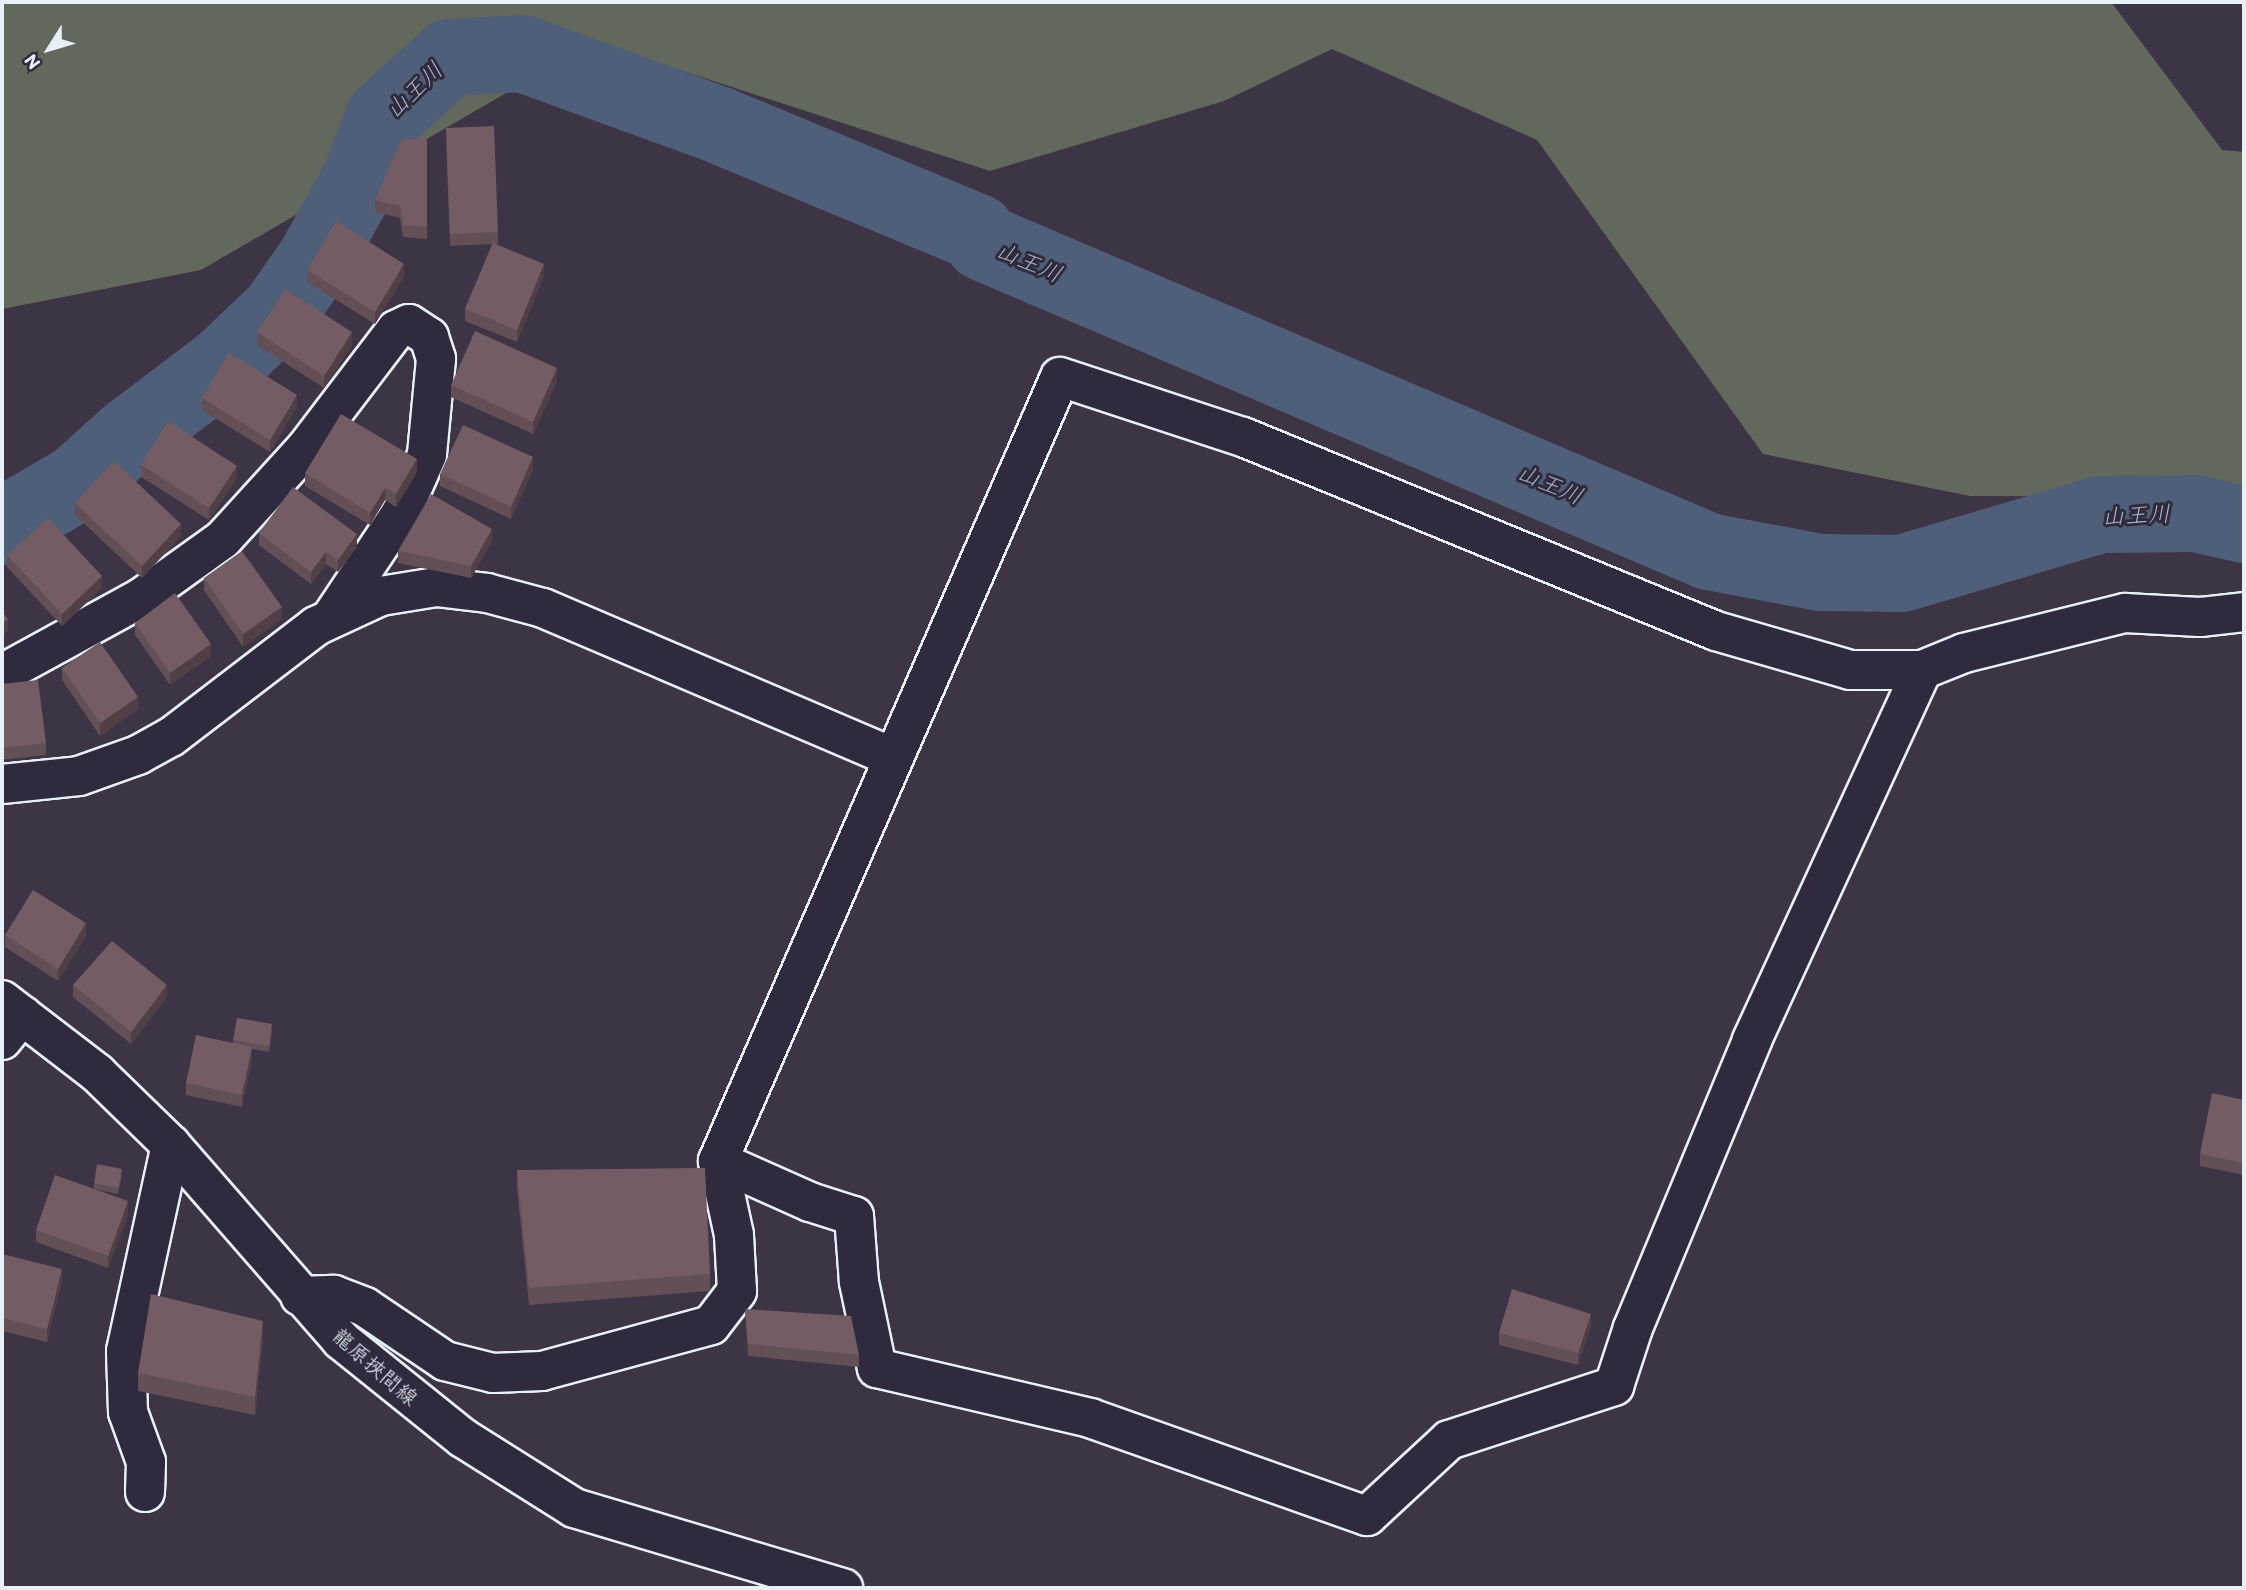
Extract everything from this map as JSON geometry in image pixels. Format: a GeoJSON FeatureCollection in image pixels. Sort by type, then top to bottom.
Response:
{"type":"FeatureCollection","features":[{"type":"Feature","properties":{"kind":"street"},"geometry":{"type":"LineString","coordinates":[[2,674],[141,598],[223,539],[306,448],[396,330],[409,324],[429,337],[436,359],[426,456],[401,513],[331,618]]}},
{"type":"Feature","properties":{"kind":"street"},"geometry":{"type":"LineString","coordinates":[[300,1296],[334,1295],[365,1307],[445,1360],[493,1373],[542,1371],[711,1325],[737,1292],[734,1235],[718,1161],[1060,377],[1243,437],[1716,631],[1850,670],[1922,670],[1964,653],[2125,613],[2200,617],[2244,612]]}},
{"type":"Feature","properties":{"kind":"street"},"geometry":{"type":"LineString","coordinates":[[2,784],[79,776],[138,755],[171,737],[272,656],[331,618],[381,596],[410,589],[463,589],[514,599],[584,624],[892,757]]}},
{"type":"Feature","properties":{"kind":"street"},"geometry":{"type":"LineString","coordinates":[[718,1161],[810,1202],[854,1216],[859,1282],[877,1368],[1090,1418],[1367,1516],[1449,1440],[1614,1386],[1633,1328],[1752,1040],[1922,670]]}},
{"type":"Feature","properties":{"kind":"street","name":"龍原挾間線"},"geometry":{"type":"LineString","coordinates":[[8,1018],[97,1073],[171,1145],[300,1296],[390,1383],[519,1476],[574,1508],[843,1588]]}},
{"type":"Feature","properties":{"kind":"street"},"geometry":{"type":"LineString","coordinates":[[145,1492],[146,1462],[128,1412],[126,1351],[171,1145]]}},
{"type":"Feature","properties":{"kind":"green space"},"geometry":{"type":"Polygon","coordinates":[[[2,2],[2111,2],[2222,150],[2244,152],[2244,497],[1970,496],[1763,454],[1537,140],[1332,49],[1224,101],[990,171],[594,42],[201,270],[2,309],[2,2]]]}},
{"type":"Feature","properties":{"kind":"building"},"geometry":{"type":"Polygon","coordinates":[[[494,126],[498,232],[450,234],[446,128],[494,126]]]}},
{"type":"Feature","properties":{"kind":"building"},"geometry":{"type":"Polygon","coordinates":[[[427,138],[427,227],[403,225],[400,206],[375,200],[401,140],[427,138]]]}},
{"type":"Feature","properties":{"kind":"building"},"geometry":{"type":"Polygon","coordinates":[[[336,221],[404,264],[375,312],[307,270],[336,221]]]}},
{"type":"Feature","properties":{"kind":"building"},"geometry":{"type":"Polygon","coordinates":[[[493,243],[544,264],[517,330],[465,309],[493,243]]]}},
{"type":"Feature","properties":{"kind":"building"},"geometry":{"type":"Polygon","coordinates":[[[285,289],[352,332],[324,376],[257,332],[285,289]]]}},
{"type":"Feature","properties":{"kind":"building"},"geometry":{"type":"Polygon","coordinates":[[[475,331],[557,368],[533,422],[451,385],[475,331]]]}},
{"type":"Feature","properties":{"kind":"building"},"geometry":{"type":"Polygon","coordinates":[[[229,353],[297,395],[270,440],[202,398],[229,353]]]}},
{"type":"Feature","properties":{"kind":"building"},"geometry":{"type":"Polygon","coordinates":[[[341,414],[417,459],[396,494],[385,488],[370,513],[305,473],[341,414]]]}},
{"type":"Feature","properties":{"kind":"building"},"geometry":{"type":"Polygon","coordinates":[[[168,421],[237,466],[209,508],[141,465],[168,421]]]}},
{"type":"Feature","properties":{"kind":"building"},"geometry":{"type":"Polygon","coordinates":[[[463,425],[533,457],[511,507],[440,474],[463,425]]]}},
{"type":"Feature","properties":{"kind":"building"},"geometry":{"type":"Polygon","coordinates":[[[114,461],[181,524],[142,566],[75,503],[114,461]]]}},
{"type":"Feature","properties":{"kind":"building"},"geometry":{"type":"Polygon","coordinates":[[[293,487],[357,534],[338,560],[326,552],[311,572],[259,533],[293,487]]]}},
{"type":"Feature","properties":{"kind":"building"},"geometry":{"type":"Polygon","coordinates":[[[431,494],[492,529],[471,566],[398,551],[431,494]]]}},
{"type":"Feature","properties":{"kind":"building"},"geometry":{"type":"Polygon","coordinates":[[[48,518],[102,576],[62,614],[7,555],[48,518]]]}},
{"type":"Feature","properties":{"kind":"building"},"geometry":{"type":"Polygon","coordinates":[[[242,551],[282,607],[243,634],[204,578],[242,551]]]}},
{"type":"Feature","properties":{"kind":"building"},"geometry":{"type":"Polygon","coordinates":[[[175,593],[211,644],[170,673],[135,623],[175,593]]]}},
{"type":"Feature","properties":{"kind":"building"},"geometry":{"type":"Polygon","coordinates":[[[2,612],[8,619],[2,624],[2,612]]]}},
{"type":"Feature","properties":{"kind":"building"},"geometry":{"type":"Polygon","coordinates":[[[100,642],[138,697],[100,723],[62,668],[100,642]]]}},
{"type":"Feature","properties":{"kind":"building"},"geometry":{"type":"Polygon","coordinates":[[[38,680],[46,743],[2,748],[2,684],[38,680]]]}},
{"type":"Feature","properties":{"kind":"building"},"geometry":{"type":"Polygon","coordinates":[[[33,890],[86,923],[58,969],[5,935],[33,890]]]}},
{"type":"Feature","properties":{"kind":"building"},"geometry":{"type":"Polygon","coordinates":[[[112,941],[167,985],[131,1032],[73,985],[112,941]]]}},
{"type":"Feature","properties":{"kind":"building"},"geometry":{"type":"Polygon","coordinates":[[[237,1018],[272,1024],[269,1046],[233,1040],[237,1018]]]}},
{"type":"Feature","properties":{"kind":"building"},"geometry":{"type":"Polygon","coordinates":[[[196,1035],[252,1047],[242,1095],[186,1083],[196,1035]]]}},
{"type":"Feature","properties":{"kind":"building"},"geometry":{"type":"Polygon","coordinates":[[[2212,1093],[2244,1100],[2244,1163],[2200,1154],[2212,1093]]]}},
{"type":"Feature","properties":{"kind":"building"},"geometry":{"type":"Polygon","coordinates":[[[97,1164],[122,1169],[118,1188],[94,1183],[97,1164]]]}},
{"type":"Feature","properties":{"kind":"building"},"geometry":{"type":"Polygon","coordinates":[[[705,1168],[710,1274],[529,1288],[517,1170],[705,1168]]]}},
{"type":"Feature","properties":{"kind":"building"},"geometry":{"type":"Polygon","coordinates":[[[55,1175],[128,1201],[108,1256],[36,1230],[55,1175]]]}},
{"type":"Feature","properties":{"kind":"building"},"geometry":{"type":"Polygon","coordinates":[[[2,1254],[62,1269],[47,1329],[2,1318],[2,1254]]]}},
{"type":"Feature","properties":{"kind":"building"},"geometry":{"type":"Polygon","coordinates":[[[1512,1289],[1591,1314],[1578,1353],[1499,1333],[1512,1289]]]}},
{"type":"Feature","properties":{"kind":"building"},"geometry":{"type":"Polygon","coordinates":[[[151,1294],[263,1321],[255,1397],[138,1373],[151,1294]]]}},
{"type":"Feature","properties":{"kind":"building"},"geometry":{"type":"Polygon","coordinates":[[[745,1309],[851,1316],[859,1355],[748,1344],[745,1309]]]}},
{"type":"Feature","properties":{"kind":"waterway","name":"山王川"},"geometry":{"type":"LineString","coordinates":[[2,526],[77,482],[128,436],[222,365],[278,312],[315,259],[359,180],[383,117],[449,57],[522,53],[717,124],[976,232],[983,242],[1708,551],[1820,572],[1901,573],[2100,514],[2195,513],[2244,524]]}}]}
